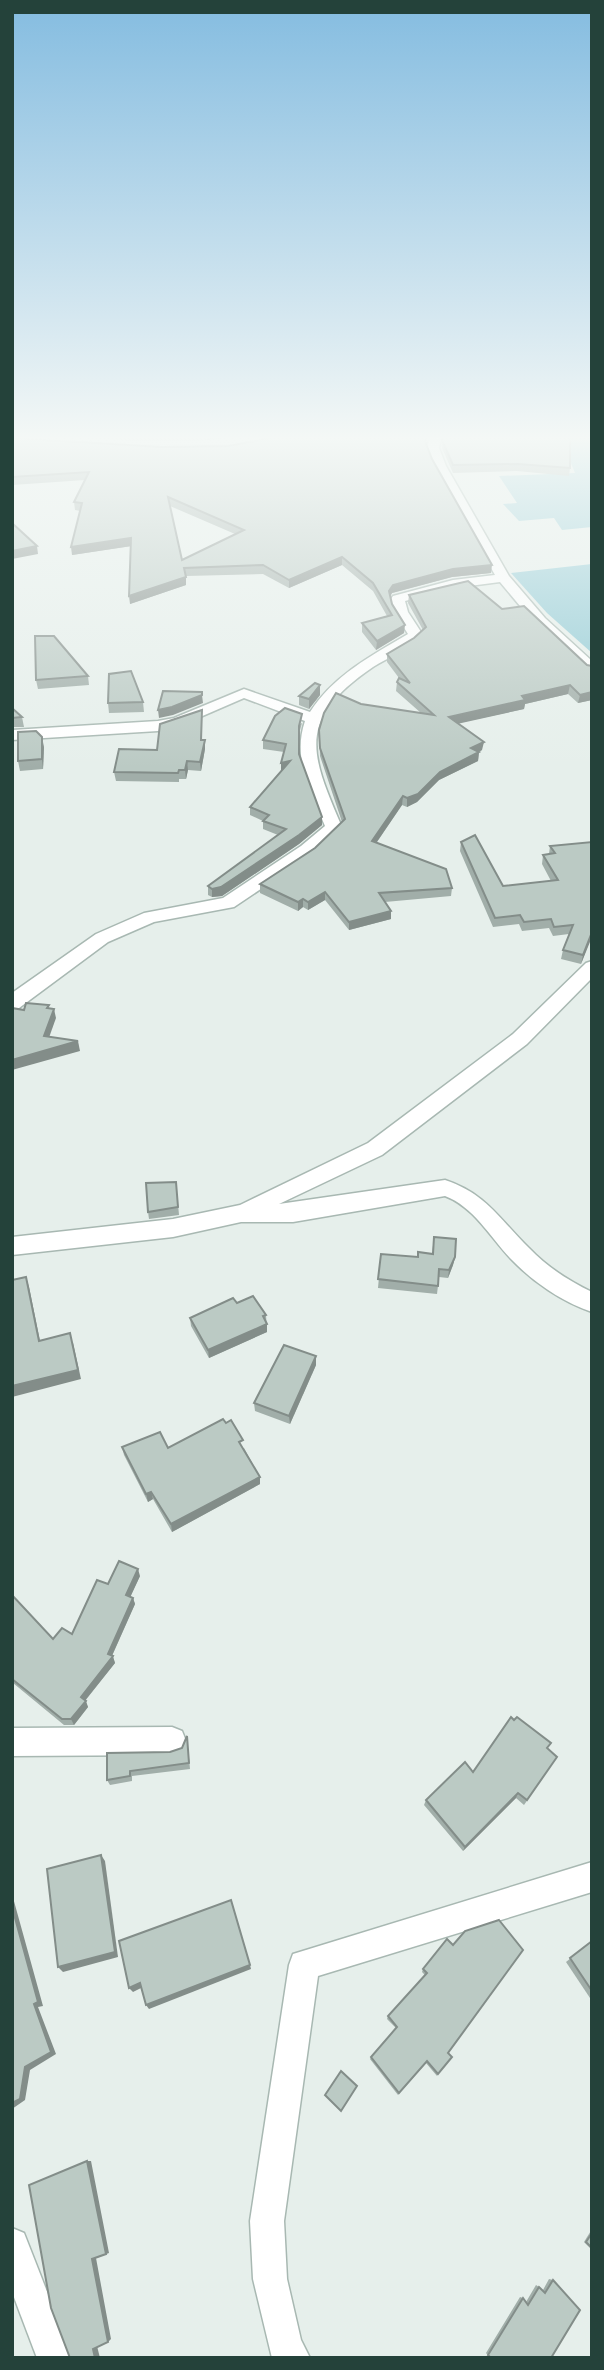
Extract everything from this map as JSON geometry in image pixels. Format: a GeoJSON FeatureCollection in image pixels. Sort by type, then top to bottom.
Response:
{"type":"FeatureCollection","features":[{"type":"Feature","properties":{"kind":"street"},"geometry":{"type":"LineString","coordinates":[[486,547],[503,578],[540,621],[592,669]]}},
{"type":"Feature","properties":{"kind":"street"},"geometry":{"type":"LineString","coordinates":[[12,1003],[102,938],[150,917],[228,903],[307,850],[334,827],[316,785],[309,756],[308,734],[322,705],[341,684],[416,635],[401,611],[398,599],[453,584],[503,578]]}},
{"type":"Feature","properties":{"kind":"street"},"geometry":{"type":"LineString","coordinates":[[12,735],[158,726],[179,721],[244,693],[315,719]]}},
{"type":"Feature","properties":{"kind":"street"},"geometry":{"type":"LineString","coordinates":[[241,1213],[375,1149],[520,1039],[592,967]]}},
{"type":"Feature","properties":{"kind":"street"},"geometry":{"type":"LineString","coordinates":[[12,1246],[173,1227],[241,1213],[293,1213],[445,1188],[460,1191],[479,1207],[528,1263],[572,1294],[592,1303]]}},
{"type":"Feature","properties":{"kind":"street"},"geometry":{"type":"LineString","coordinates":[[12,1742],[172,1741]]}},
{"type":"Feature","properties":{"kind":"street"},"geometry":{"type":"LineString","coordinates":[[292,2358],[285,2347],[270,2279],[267,2221],[304,1965],[592,1877]]}},
{"type":"Feature","properties":{"kind":"street"},"geometry":{"type":"LineString","coordinates":[[13,2248],[55,2358]]}},
{"type":"Feature","properties":{"kind":"water"},"geometry":{"type":"Polygon","coordinates":[[[592,564],[592,653],[547,613],[511,573],[592,564]]]}},
{"type":"Feature","properties":{"kind":"building"},"geometry":{"type":"Polygon","coordinates":[[[12,547],[34,547],[12,551],[12,547]]]}},
{"type":"Feature","properties":{"kind":"building"},"geometry":{"type":"Polygon","coordinates":[[[131,547],[179,547],[182,560],[210,547],[482,547],[492,565],[453,569],[393,585],[389,591],[392,604],[405,625],[377,641],[362,623],[392,615],[373,583],[342,557],[289,580],[263,565],[184,568],[186,577],[129,596],[131,547]]]}},
{"type":"Feature","properties":{"kind":"building"},"geometry":{"type":"Polygon","coordinates":[[[468,581],[502,609],[524,606],[587,665],[592,666],[592,692],[580,695],[570,685],[522,696],[525,700],[449,717],[484,742],[471,748],[479,752],[440,772],[418,794],[407,798],[403,796],[372,841],[446,869],[452,888],[379,893],[391,911],[349,922],[325,892],[308,902],[303,899],[298,902],[260,884],[315,848],[345,819],[320,748],[319,730],[324,713],[336,693],[361,704],[434,715],[397,682],[399,678],[410,683],[387,654],[414,638],[426,627],[409,595],[468,581]]]}},
{"type":"Feature","properties":{"kind":"building"},"geometry":{"type":"Polygon","coordinates":[[[35,636],[54,636],[88,676],[36,680],[35,636]]]}},
{"type":"Feature","properties":{"kind":"building"},"geometry":{"type":"Polygon","coordinates":[[[131,671],[143,702],[108,703],[109,674],[131,671]]]}},
{"type":"Feature","properties":{"kind":"building"},"geometry":{"type":"Polygon","coordinates":[[[315,683],[320,685],[309,699],[299,696],[315,683]]]}},
{"type":"Feature","properties":{"kind":"building"},"geometry":{"type":"Polygon","coordinates":[[[163,691],[202,692],[202,695],[158,710],[163,691]]]}},
{"type":"Feature","properties":{"kind":"building"},"geometry":{"type":"Polygon","coordinates":[[[12,708],[22,717],[12,718],[12,708]]]}},
{"type":"Feature","properties":{"kind":"building"},"geometry":{"type":"Polygon","coordinates":[[[285,708],[302,714],[299,754],[322,817],[221,887],[212,889],[208,886],[286,829],[263,821],[269,815],[250,807],[290,761],[281,763],[286,744],[263,740],[275,716],[285,708]]]}},
{"type":"Feature","properties":{"kind":"building"},"geometry":{"type":"Polygon","coordinates":[[[202,710],[201,740],[205,740],[200,762],[187,761],[185,770],[179,770],[178,773],[114,772],[119,749],[157,750],[160,724],[202,710]]]}},
{"type":"Feature","properties":{"kind":"building"},"geometry":{"type":"Polygon","coordinates":[[[36,731],[42,737],[42,759],[18,761],[18,732],[36,731]]]}},
{"type":"Feature","properties":{"kind":"building"},"geometry":{"type":"Polygon","coordinates":[[[475,835],[503,886],[558,880],[543,855],[555,853],[550,846],[592,842],[592,932],[583,955],[563,950],[573,925],[554,927],[551,919],[524,922],[520,915],[495,918],[461,842],[475,835]]]}},
{"type":"Feature","properties":{"kind":"building"},"geometry":{"type":"Polygon","coordinates":[[[26,1003],[49,1005],[47,1008],[54,1009],[44,1036],[78,1041],[12,1060],[12,1008],[24,1010],[26,1003]]]}},
{"type":"Feature","properties":{"kind":"building"},"geometry":{"type":"Polygon","coordinates":[[[176,1182],[178,1207],[148,1212],[146,1183],[176,1182]]]}},
{"type":"Feature","properties":{"kind":"building"},"geometry":{"type":"Polygon","coordinates":[[[434,1237],[456,1239],[455,1257],[449,1270],[439,1269],[438,1286],[378,1279],[381,1254],[418,1257],[418,1252],[433,1254],[434,1237]]]}},
{"type":"Feature","properties":{"kind":"building"},"geometry":{"type":"Polygon","coordinates":[[[26,1277],[39,1341],[70,1333],[78,1370],[12,1386],[12,1280],[26,1277]]]}},
{"type":"Feature","properties":{"kind":"building"},"geometry":{"type":"Polygon","coordinates":[[[253,1296],[266,1315],[263,1316],[267,1324],[208,1350],[190,1318],[233,1298],[237,1303],[253,1296]]]}},
{"type":"Feature","properties":{"kind":"building"},"geometry":{"type":"Polygon","coordinates":[[[284,1345],[316,1356],[289,1416],[254,1403],[284,1345]]]}},
{"type":"Feature","properties":{"kind":"building"},"geometry":{"type":"Polygon","coordinates":[[[223,1419],[226,1423],[231,1420],[243,1440],[239,1442],[260,1477],[171,1524],[151,1492],[146,1494],[122,1447],[160,1432],[168,1448],[223,1419]]]}},
{"type":"Feature","properties":{"kind":"building"},"geometry":{"type":"Polygon","coordinates":[[[119,1561],[138,1569],[126,1595],[133,1598],[108,1654],[113,1656],[81,1697],[86,1701],[71,1719],[62,1719],[12,1679],[12,1595],[53,1639],[62,1628],[72,1634],[97,1580],[108,1584],[119,1561]]]}},
{"type":"Feature","properties":{"kind":"building"},"geometry":{"type":"Polygon","coordinates":[[[511,1717],[514,1720],[517,1717],[551,1743],[547,1748],[557,1757],[527,1800],[518,1793],[465,1847],[426,1800],[465,1762],[473,1772],[511,1717]]]}},
{"type":"Feature","properties":{"kind":"building"},"geometry":{"type":"Polygon","coordinates":[[[187,1736],[189,1763],[130,1771],[130,1776],[107,1780],[107,1753],[170,1752],[182,1748],[187,1736]]]}},
{"type":"Feature","properties":{"kind":"building"},"geometry":{"type":"Polygon","coordinates":[[[101,1855],[115,1952],[58,1967],[47,1869],[101,1855]]]}},
{"type":"Feature","properties":{"kind":"building"},"geometry":{"type":"Polygon","coordinates":[[[231,1900],[250,1965],[146,2005],[140,1983],[129,1988],[119,1941],[231,1900]]]}},
{"type":"Feature","properties":{"kind":"building"},"geometry":{"type":"Polygon","coordinates":[[[12,1907],[38,2002],[34,2004],[51,2052],[25,2067],[20,2099],[12,2103],[12,1907]]]}},
{"type":"Feature","properties":{"kind":"building"},"geometry":{"type":"Polygon","coordinates":[[[499,1920],[523,1950],[448,2053],[452,2057],[438,2074],[427,2061],[399,2093],[371,2057],[397,2027],[388,2016],[427,1973],[423,1969],[447,1939],[453,1945],[465,1931],[499,1920]]]}},
{"type":"Feature","properties":{"kind":"building"},"geometry":{"type":"Polygon","coordinates":[[[592,1941],[592,1991],[570,1958],[592,1941]]]}},
{"type":"Feature","properties":{"kind":"building"},"geometry":{"type":"Polygon","coordinates":[[[341,2071],[357,2086],[341,2111],[325,2095],[341,2071]]]}},
{"type":"Feature","properties":{"kind":"building"},"geometry":{"type":"Polygon","coordinates":[[[87,2161],[106,2254],[92,2259],[108,2342],[93,2349],[95,2358],[70,2358],[51,2308],[29,2185],[87,2161]]]}},
{"type":"Feature","properties":{"kind":"building"},"geometry":{"type":"Polygon","coordinates":[[[592,2233],[592,2248],[586,2242],[592,2233]]]}},
{"type":"Feature","properties":{"kind":"building"},"geometry":{"type":"Polygon","coordinates":[[[553,2280],[580,2310],[551,2358],[491,2358],[488,2355],[523,2298],[528,2305],[539,2287],[545,2293],[553,2280]]]}}]}
